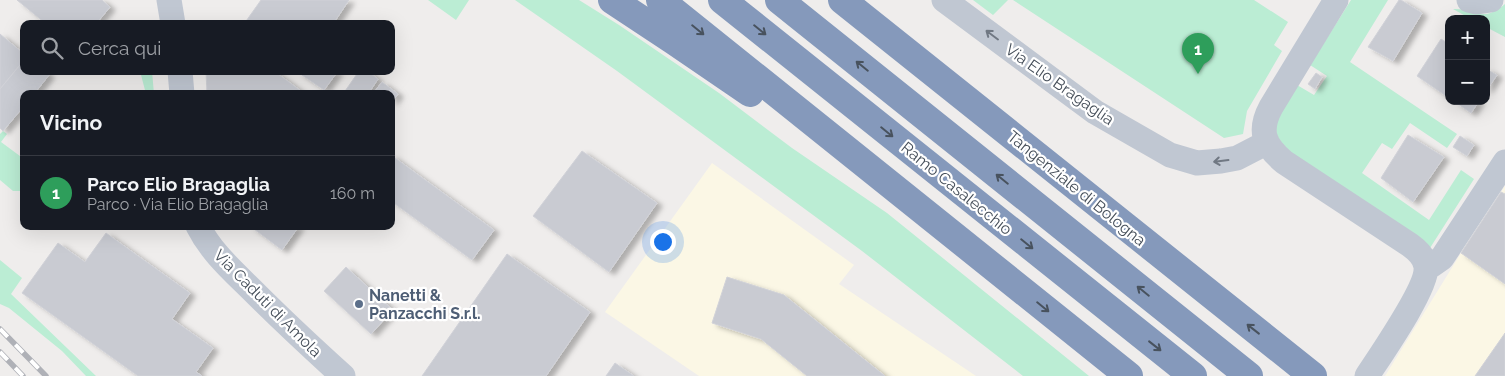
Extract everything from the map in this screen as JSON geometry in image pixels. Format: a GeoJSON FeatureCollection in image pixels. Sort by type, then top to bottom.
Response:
{"type":"FeatureCollection","features":[{"type":"Feature","properties":{"kind":"highway"},"geometry":{"type":"LineString","coordinates":[[612,0],[690,52],[973,250]]}},
{"type":"Feature","properties":{"kind":"highway"},"geometry":{"type":"LineString","coordinates":[[660,0],[1129,376]]}},
{"type":"Feature","properties":{"kind":"highway","name":"Ramo Casalecchio"},"geometry":{"type":"LineString","coordinates":[[722,0],[1193,376]]}},
{"type":"Feature","properties":{"kind":"highway"},"geometry":{"type":"LineString","coordinates":[[779,0],[1249,376]]}},
{"type":"Feature","properties":{"kind":"highway","name":"Tangenziale di Bologna"},"geometry":{"type":"LineString","coordinates":[[842,0],[1313,376]]}},
{"type":"Feature","properties":{"kind":"highway"},"geometry":{"type":"LineString","coordinates":[[865,0],[1034,153]]}},
{"type":"Feature","properties":{"kind":"street"},"geometry":{"type":"LineString","coordinates":[[169,0],[172,20]]}},
{"type":"Feature","properties":{"kind":"street","name":"Via Elio Bragaglia"},"geometry":{"type":"LineString","coordinates":[[944,0],[1095,112],[1170,155],[1197,163],[1221,161],[1237,158],[1266,143]]}},
{"type":"Feature","properties":{"kind":"street"},"geometry":{"type":"LineString","coordinates":[[1336,0],[1266,116],[1263,131],[1266,143],[1275,155],[1410,245],[1421,255],[1426,267],[1423,285],[1367,376]]}},
{"type":"Feature","properties":{"kind":"street"},"geometry":{"type":"LineString","coordinates":[[1469,0],[1477,2],[1491,0]]}},
{"type":"Feature","properties":{"kind":"street"},"geometry":{"type":"LineString","coordinates":[[180,75],[182,90]]}},
{"type":"Feature","properties":{"kind":"street"},"geometry":{"type":"LineString","coordinates":[[1426,267],[1442,258],[1505,162]]}},
{"type":"Feature","properties":{"kind":"street","name":"Via Caduti di Amola"},"geometry":{"type":"LineString","coordinates":[[200,230],[222,260],[342,376]]}},
{"type":"Feature","properties":{"kind":"shaded area"},"geometry":{"type":"Polygon","coordinates":[[[712,163],[854,265],[839,284],[976,376],[699,376],[605,312],[712,163]]]}},
{"type":"Feature","properties":{"kind":"shaded area"},"geometry":{"type":"Polygon","coordinates":[[[1505,186],[1505,376],[1385,376],[1461,253],[1505,186]]]}},
{"type":"Feature","properties":{"kind":"green space"},"geometry":{"type":"Polygon","coordinates":[[[428,0],[469,0],[456,20],[428,0]]]}},
{"type":"Feature","properties":{"kind":"green space"},"geometry":{"type":"Polygon","coordinates":[[[515,0],[579,0],[619,25],[719,93],[792,148],[887,213],[1089,376],[1023,376],[862,251],[617,71],[515,0]]]}},
{"type":"Feature","properties":{"kind":"green space"},"geometry":{"type":"Polygon","coordinates":[[[973,0],[1008,0],[993,15],[973,0]]]}},
{"type":"Feature","properties":{"kind":"green space"},"geometry":{"type":"Polygon","coordinates":[[[1013,0],[1254,0],[1288,22],[1274,45],[1282,51],[1247,111],[1243,134],[1224,138],[1013,0]]]}},
{"type":"Feature","properties":{"kind":"green space"},"geometry":{"type":"Polygon","coordinates":[[[1351,0],[1388,0],[1350,62],[1457,134],[1447,148],[1410,123],[1392,149],[1382,143],[1362,173],[1429,220],[1461,170],[1474,179],[1430,248],[1291,153],[1277,135],[1276,121],[1278,115],[1297,85],[1314,95],[1327,76],[1310,65],[1351,0]]]}},
{"type":"Feature","properties":{"kind":"green space"},"geometry":{"type":"Polygon","coordinates":[[[1505,4],[1505,37],[1490,29],[1490,15],[1464,15],[1453,9],[1461,9],[1479,14],[1497,10],[1505,4]]]}},
{"type":"Feature","properties":{"kind":"green space"},"geometry":{"type":"Polygon","coordinates":[[[141,75],[152,75],[154,90],[145,90],[141,75]]]}},
{"type":"Feature","properties":{"kind":"green space"},"geometry":{"type":"Polygon","coordinates":[[[3,131],[7,134],[1,142],[20,156],[20,191],[13,191],[0,180],[0,134],[3,131]]]}},
{"type":"Feature","properties":{"kind":"green space"},"geometry":{"type":"Polygon","coordinates":[[[0,260],[22,278],[11,294],[96,376],[86,376],[62,351],[9,308],[0,304],[0,260]]]}},
{"type":"Feature","properties":{"kind":"building"},"geometry":{"type":"Polygon","coordinates":[[[17,0],[102,0],[110,7],[99,20],[41,20],[17,0]]]}},
{"type":"Feature","properties":{"kind":"building"},"geometry":{"type":"Polygon","coordinates":[[[261,0],[349,0],[336,20],[247,20],[261,0]]]}},
{"type":"Feature","properties":{"kind":"building"},"geometry":{"type":"Polygon","coordinates":[[[1399,0],[1422,13],[1393,61],[1368,47],[1399,0]]]}},
{"type":"Feature","properties":{"kind":"building"},"geometry":{"type":"Polygon","coordinates":[[[0,34],[20,51],[20,65],[0,89],[0,34]]]}},
{"type":"Feature","properties":{"kind":"building"},"geometry":{"type":"Polygon","coordinates":[[[1441,39],[1445,42],[1445,95],[1417,76],[1441,39]]]}},
{"type":"Feature","properties":{"kind":"building"},"geometry":{"type":"Polygon","coordinates":[[[20,65],[20,75],[49,75],[37,90],[20,90],[20,111],[3,131],[0,128],[0,89],[20,65]]]}},
{"type":"Feature","properties":{"kind":"building"},"geometry":{"type":"Polygon","coordinates":[[[1490,71],[1497,75],[1490,85],[1490,71]]]}},
{"type":"Feature","properties":{"kind":"building"},"geometry":{"type":"Polygon","coordinates":[[[1316,73],[1322,77],[1315,89],[1308,84],[1316,73]]]}},
{"type":"Feature","properties":{"kind":"building"},"geometry":{"type":"Polygon","coordinates":[[[206,75],[279,75],[300,90],[207,90],[206,75]]]}},
{"type":"Feature","properties":{"kind":"building"},"geometry":{"type":"Polygon","coordinates":[[[302,75],[335,75],[324,90],[302,75]]]}},
{"type":"Feature","properties":{"kind":"building"},"geometry":{"type":"Polygon","coordinates":[[[356,75],[372,75],[378,79],[371,90],[346,90],[356,75]]]}},
{"type":"Feature","properties":{"kind":"building"},"geometry":{"type":"Polygon","coordinates":[[[382,82],[393,90],[376,90],[382,82]]]}},
{"type":"Feature","properties":{"kind":"building"},"geometry":{"type":"Polygon","coordinates":[[[1460,105],[1476,105],[1471,113],[1460,105]]]}},
{"type":"Feature","properties":{"kind":"building"},"geometry":{"type":"Polygon","coordinates":[[[1408,135],[1444,157],[1413,202],[1381,178],[1408,135]]]}},
{"type":"Feature","properties":{"kind":"building"},"geometry":{"type":"Polygon","coordinates":[[[1460,136],[1474,145],[1467,156],[1453,147],[1460,136]]]}},
{"type":"Feature","properties":{"kind":"building"},"geometry":{"type":"Polygon","coordinates":[[[582,151],[657,203],[609,272],[533,216],[582,151]]]}},
{"type":"Feature","properties":{"kind":"building"},"geometry":{"type":"Polygon","coordinates":[[[395,158],[494,230],[472,260],[395,204],[395,158]]]}},
{"type":"Feature","properties":{"kind":"building"},"geometry":{"type":"Polygon","coordinates":[[[1501,192],[1505,194],[1505,284],[1461,253],[1501,192]]]}},
{"type":"Feature","properties":{"kind":"building"},"geometry":{"type":"Polygon","coordinates":[[[255,230],[296,230],[282,250],[255,230]]]}},
{"type":"Feature","properties":{"kind":"building"},"geometry":{"type":"Polygon","coordinates":[[[106,233],[190,293],[172,319],[213,348],[196,372],[202,376],[138,376],[22,293],[58,243],[85,262],[106,233]]]}},
{"type":"Feature","properties":{"kind":"building"},"geometry":{"type":"Polygon","coordinates":[[[507,254],[590,312],[546,376],[422,376],[507,254]]]}},
{"type":"Feature","properties":{"kind":"building"},"geometry":{"type":"Polygon","coordinates":[[[346,267],[393,310],[371,334],[324,291],[346,267]]]}},
{"type":"Feature","properties":{"kind":"building"},"geometry":{"type":"Polygon","coordinates":[[[727,277],[784,295],[885,376],[807,376],[761,339],[712,323],[727,277]]]}},
{"type":"Feature","properties":{"kind":"building"},"geometry":{"type":"Polygon","coordinates":[[[1505,333],[1505,376],[1475,376],[1505,333]]]}},
{"type":"Feature","properties":{"kind":"building"},"geometry":{"type":"Polygon","coordinates":[[[615,363],[634,376],[606,376],[615,363]]]}},
{"type":"Feature","properties":{"kind":"railway"},"geometry":{"type":"LineString","coordinates":[[0,329],[46,376]]}},
{"type":"Feature","properties":{"kind":"railway"},"geometry":{"type":"LineString","coordinates":[[0,352],[23,376]]}},
{"type":"Feature","properties":{"kind":"place","name":"Parco Elio Bragaglia"},"geometry":{"type":"Point","coordinates":[1198,74]}},
{"type":"Feature","properties":{"kind":"place","name":"Nanetti & Panzacchi S.r.l."},"geometry":{"type":"Point","coordinates":[359,304]}}]}
